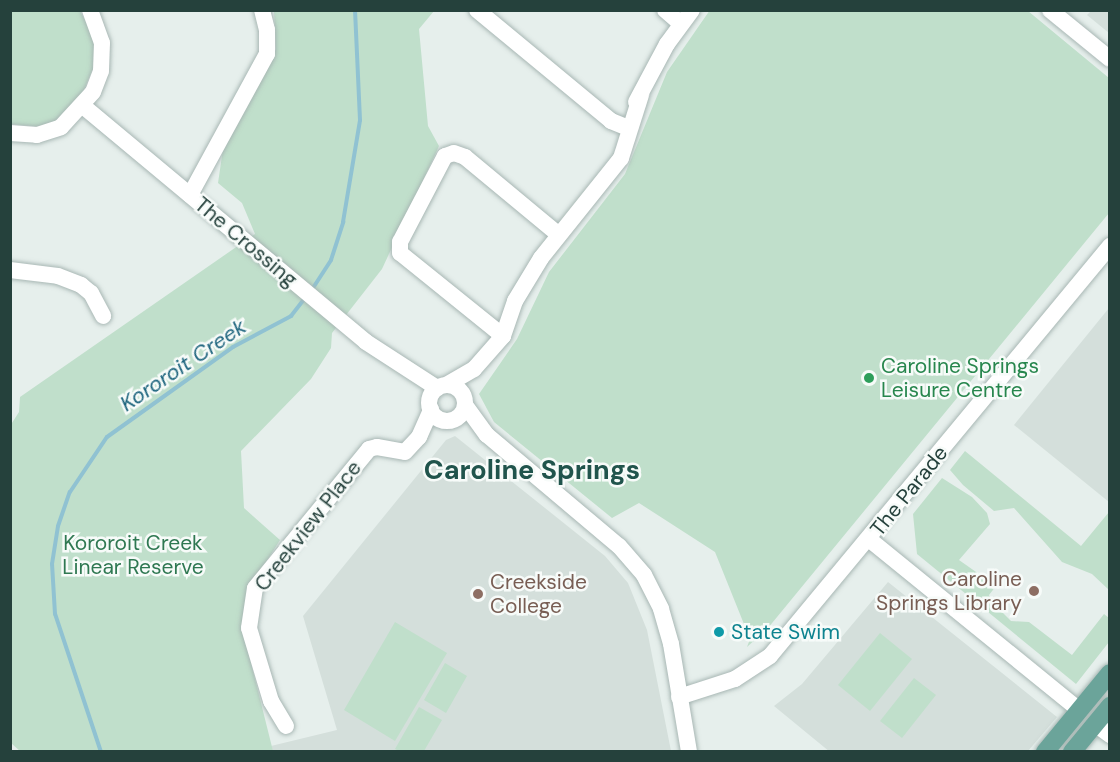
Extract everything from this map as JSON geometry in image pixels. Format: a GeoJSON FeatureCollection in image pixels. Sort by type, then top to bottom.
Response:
{"type":"FeatureCollection","features":[{"type":"Feature","properties":{"kind":"main road"},"geometry":{"type":"LineString","coordinates":[[1045,752],[1110,673]]}},
{"type":"Feature","properties":{"kind":"main road"},"geometry":{"type":"LineString","coordinates":[[1072,752],[1102,729],[1110,706]]}},
{"type":"Feature","properties":{"kind":"main road"},"geometry":{"type":"LineString","coordinates":[[1079,710],[1102,729]]}},
{"type":"Feature","properties":{"kind":"street"},"geometry":{"type":"LineString","coordinates":[[10,133],[44,134],[61,127],[83,106],[98,83],[103,55],[90,10]]}},
{"type":"Feature","properties":{"kind":"street"},"geometry":{"type":"LineString","coordinates":[[190,195],[267,54],[267,30],[262,10]]}},
{"type":"Feature","properties":{"kind":"street"},"geometry":{"type":"LineString","coordinates":[[477,10],[611,121],[626,127]]}},
{"type":"Feature","properties":{"kind":"street"},"geometry":{"type":"LineString","coordinates":[[665,10],[681,24]]}},
{"type":"Feature","properties":{"kind":"street"},"geometry":{"type":"LineString","coordinates":[[559,235],[465,157],[454,153],[445,156],[400,242],[400,253],[504,336],[515,301],[559,235],[610,172],[641,94],[681,24],[692,10]]}},
{"type":"Feature","properties":{"kind":"street"},"geometry":{"type":"LineString","coordinates":[[1050,10],[1110,59]]}},
{"type":"Feature","properties":{"kind":"street","name":"The Crossing"},"geometry":{"type":"LineString","coordinates":[[83,106],[341,322],[487,435],[619,546],[644,576],[661,609],[689,752]]}},
{"type":"Feature","properties":{"kind":"street","name":"The Parade"},"geometry":{"type":"LineString","coordinates":[[679,698],[735,679],[770,656],[870,540],[1110,246]]}},
{"type":"Feature","properties":{"kind":"street"},"geometry":{"type":"LineString","coordinates":[[10,270],[58,276],[81,285],[91,293],[103,316]]}},
{"type":"Feature","properties":{"kind":"street","name":"Creekview Place"},"geometry":{"type":"LineString","coordinates":[[286,726],[271,701],[249,628],[255,588],[369,449],[377,447],[402,452],[419,437],[504,336]]}},
{"type":"Feature","properties":{"kind":"street"},"geometry":{"type":"LineString","coordinates":[[870,540],[1079,710]]}},
{"type":"Feature","properties":{"kind":"shaded area"},"geometry":{"type":"Polygon","coordinates":[[[1091,11],[1109,11],[1109,33],[1087,15],[1091,11]]]}},
{"type":"Feature","properties":{"kind":"shaded area"},"geometry":{"type":"Polygon","coordinates":[[[1109,308],[1109,502],[1014,425],[1109,308]]]}},
{"type":"Feature","properties":{"kind":"shaded area","name":"Creekside College"},"geometry":{"type":"Polygon","coordinates":[[[455,436],[605,556],[628,583],[647,630],[671,751],[273,752],[271,746],[337,730],[303,616],[446,440],[455,436]]]}},
{"type":"Feature","properties":{"kind":"shaded area"},"geometry":{"type":"Polygon","coordinates":[[[888,582],[1057,717],[1028,751],[830,752],[774,706],[802,684],[888,582]]]}},
{"type":"Feature","properties":{"kind":"green space"},"geometry":{"type":"Polygon","coordinates":[[[710,10],[1028,11],[1109,78],[1109,213],[768,628],[747,647],[750,639],[715,552],[639,503],[612,518],[494,422],[479,394],[517,339],[549,272],[625,174],[667,72],[710,10]]]}},
{"type":"Feature","properties":{"kind":"green space"},"geometry":{"type":"Polygon","coordinates":[[[11,11],[80,11],[94,37],[94,66],[81,97],[61,118],[43,127],[11,124],[11,11]]]}},
{"type":"Feature","properties":{"kind":"green space","name":"Kororoit Creek Linear Reserve"},"geometry":{"type":"Polygon","coordinates":[[[274,11],[434,11],[419,29],[428,126],[439,146],[382,269],[332,333],[331,348],[311,379],[241,451],[244,508],[280,540],[249,589],[243,631],[273,751],[21,752],[11,743],[10,426],[19,412],[20,397],[255,234],[242,203],[218,183],[223,149],[276,49],[274,11]]]}},
{"type":"Feature","properties":{"kind":"green space"},"geometry":{"type":"Polygon","coordinates":[[[965,451],[1081,546],[1109,512],[1109,590],[1092,574],[1062,562],[1014,508],[994,511],[963,485],[950,470],[965,451]]]}},
{"type":"Feature","properties":{"kind":"green space"},"geometry":{"type":"Polygon","coordinates":[[[942,478],[972,497],[987,513],[990,524],[959,560],[996,586],[989,595],[991,601],[1011,621],[1029,622],[1072,655],[1104,614],[1109,618],[1109,642],[1076,684],[917,554],[913,514],[942,478]]]}},
{"type":"Feature","properties":{"kind":"green space"},"geometry":{"type":"Polygon","coordinates":[[[395,622],[447,653],[395,741],[344,710],[395,622]]]}},
{"type":"Feature","properties":{"kind":"green space"},"geometry":{"type":"Polygon","coordinates":[[[880,633],[912,659],[870,711],[838,685],[880,633]]]}},
{"type":"Feature","properties":{"kind":"green space"},"geometry":{"type":"Polygon","coordinates":[[[445,663],[467,676],[446,713],[424,700],[445,663]]]}},
{"type":"Feature","properties":{"kind":"green space"},"geometry":{"type":"Polygon","coordinates":[[[914,678],[936,695],[902,738],[880,721],[914,678]]]}},
{"type":"Feature","properties":{"kind":"green space"},"geometry":{"type":"Polygon","coordinates":[[[419,707],[442,720],[424,751],[395,749],[419,707]]]}},
{"type":"Feature","properties":{"kind":"waterway","name":"Kororoit Creek"},"geometry":{"type":"LineString","coordinates":[[311,291],[331,260],[343,222],[360,120],[355,10]]}},
{"type":"Feature","properties":{"kind":"waterway","name":"Kororoit Creek"},"geometry":{"type":"LineString","coordinates":[[101,752],[55,614],[52,564],[58,526],[70,492],[107,437],[233,347],[291,316],[306,297]]}},
{"type":"Feature","properties":{"kind":"place","name":"Caroline Springs Leisure Centre"},"geometry":{"type":"Point","coordinates":[869,378]}},
{"type":"Feature","properties":{"kind":"place","name":"Caroline Springs Library"},"geometry":{"type":"Point","coordinates":[1034,591]}},
{"type":"Feature","properties":{"kind":"place","name":"Creekside College"},"geometry":{"type":"Point","coordinates":[478,594]}},
{"type":"Feature","properties":{"kind":"place","name":"State Swim"},"geometry":{"type":"Point","coordinates":[719,632]}},
{"type":"Feature","properties":{"kind":"district","name":"Caroline Springs"},"geometry":{"type":"Point","coordinates":[532,470]}}]}
